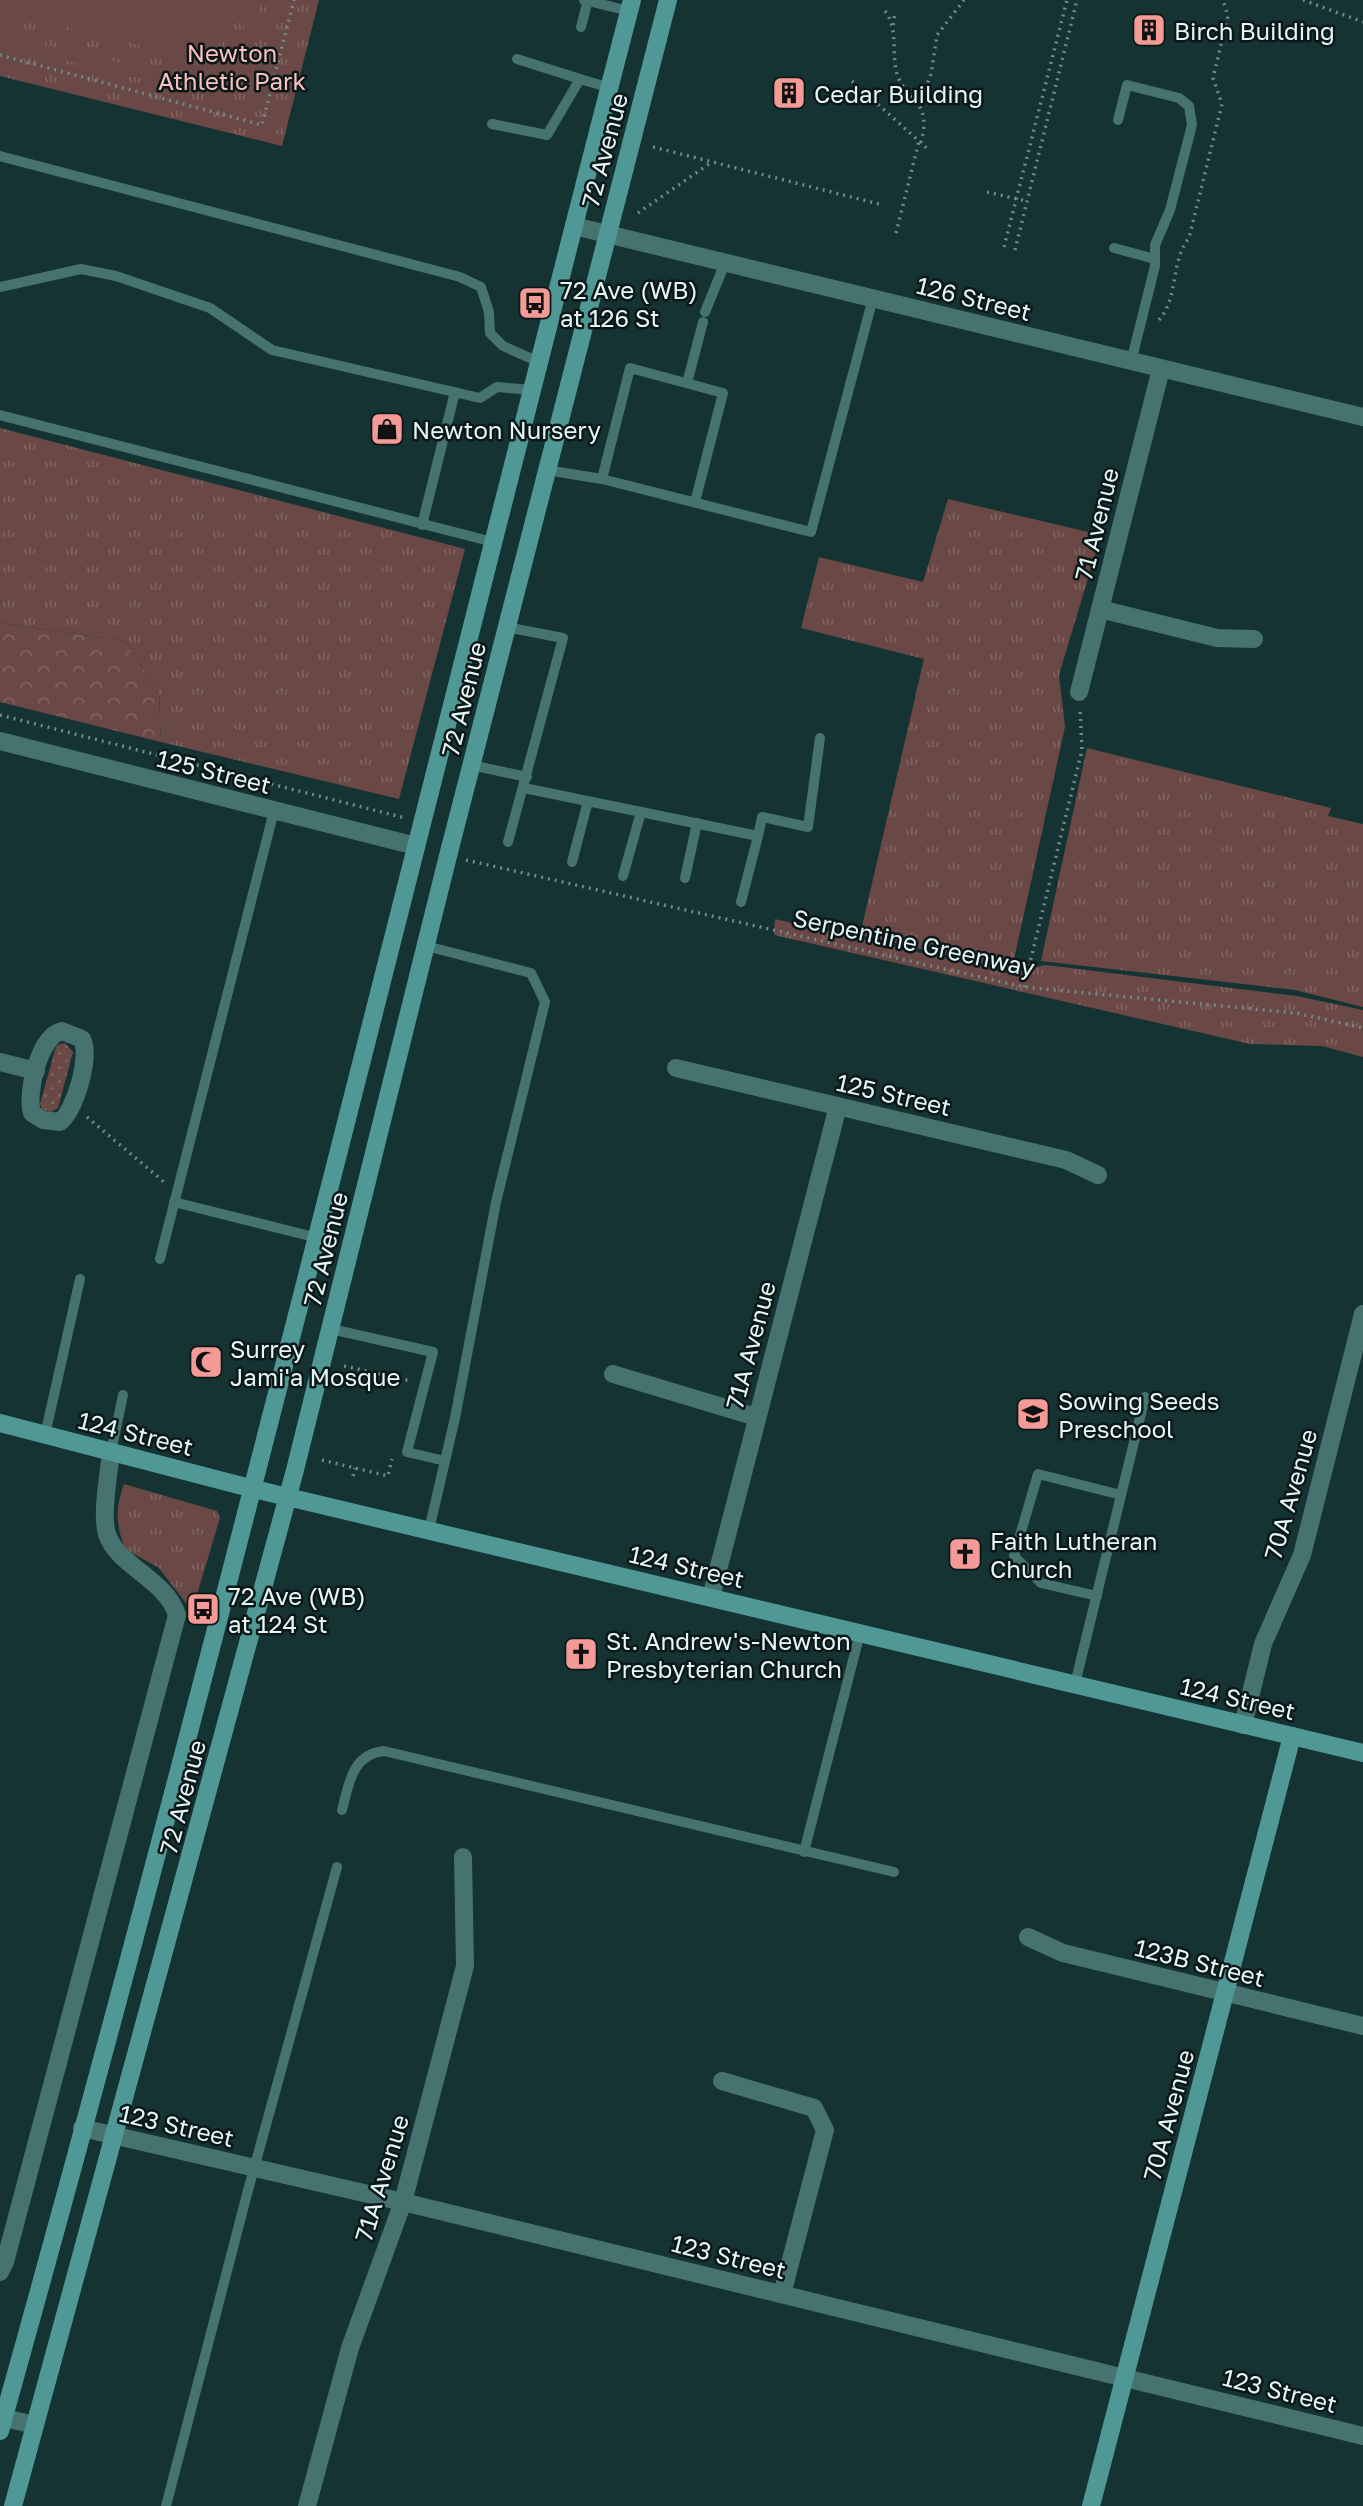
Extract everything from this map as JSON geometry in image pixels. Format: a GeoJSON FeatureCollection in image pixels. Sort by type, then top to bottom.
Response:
{"type":"FeatureCollection","features":[{"type":"Feature","properties":{"kind":"main road","name":"72 Avenue"},"geometry":{"type":"LineString","coordinates":[[13,2506],[116,2136],[288,1496],[506,627],[668,0]]}},
{"type":"Feature","properties":{"kind":"main road","name":"72 Avenue"},"geometry":{"type":"LineString","coordinates":[[1,2422],[254,1489],[631,5]]}},
{"type":"Feature","properties":{"kind":"main road","name":"124 Street"},"geometry":{"type":"LineString","coordinates":[[0,1423],[254,1489],[1363,1753]]}},
{"type":"Feature","properties":{"kind":"main road","name":"70A Avenue"},"geometry":{"type":"LineString","coordinates":[[1091,2506],[1292,1736]]}},
{"type":"Feature","properties":{"kind":"street","name":"126 Street"},"geometry":{"type":"LineString","coordinates":[[574,226],[1363,417]]}},
{"type":"Feature","properties":{"kind":"street","name":"71 Avenue"},"geometry":{"type":"LineString","coordinates":[[1079,692],[1161,369]]}},
{"type":"Feature","properties":{"kind":"street"},"geometry":{"type":"LineString","coordinates":[[1100,609],[1217,638],[1254,639]]}},
{"type":"Feature","properties":{"kind":"street","name":"125 Street"},"geometry":{"type":"LineString","coordinates":[[0,741],[416,846]]}},
{"type":"Feature","properties":{"kind":"street"},"geometry":{"type":"LineString","coordinates":[[62,1031],[82,1039],[86,1056],[72,1110],[60,1122],[43,1120],[32,1113],[29,1101],[36,1071],[43,1047],[54,1032],[62,1031]]}},
{"type":"Feature","properties":{"kind":"street"},"geometry":{"type":"LineString","coordinates":[[0,1062],[36,1071]]}},
{"type":"Feature","properties":{"kind":"street","name":"125 Street"},"geometry":{"type":"LineString","coordinates":[[676,1068],[1066,1160],[1098,1175]]}},
{"type":"Feature","properties":{"kind":"street","name":"71A Avenue"},"geometry":{"type":"LineString","coordinates":[[711,1597],[838,1106]]}},
{"type":"Feature","properties":{"kind":"street","name":"70A Avenue"},"geometry":{"type":"LineString","coordinates":[[1243,1725],[1263,1644],[1302,1555],[1363,1314]]}},
{"type":"Feature","properties":{"kind":"street"},"geometry":{"type":"LineString","coordinates":[[613,1374],[756,1417]]}},
{"type":"Feature","properties":{"kind":"street"},"geometry":{"type":"LineString","coordinates":[[0,2272],[177,1615],[173,1599],[111,1544],[106,1531],[111,1452]]}},
{"type":"Feature","properties":{"kind":"street","name":"71A Avenue"},"geometry":{"type":"LineString","coordinates":[[307,2506],[349,2348],[403,2202],[465,1966],[463,1857]]}},
{"type":"Feature","properties":{"kind":"street","name":"123B Street"},"geometry":{"type":"LineString","coordinates":[[1028,1937],[1063,1953],[1363,2026]]}},
{"type":"Feature","properties":{"kind":"street"},"geometry":{"type":"LineString","coordinates":[[722,2081],[814,2108],[825,2130],[782,2294]]}},
{"type":"Feature","properties":{"kind":"street","name":"123 Street"},"geometry":{"type":"LineString","coordinates":[[82,2128],[403,2202],[1363,2436]]}},
{"type":"Feature","properties":{"kind":"street"},"geometry":{"type":"LineString","coordinates":[[1,2422],[35,2425]]}},
{"type":"Feature","properties":{"kind":"lane"},"geometry":{"type":"LineString","coordinates":[[581,27],[586,0],[631,5]]}},
{"type":"Feature","properties":{"kind":"lane"},"geometry":{"type":"LineString","coordinates":[[517,60],[610,88]]}},
{"type":"Feature","properties":{"kind":"lane"},"geometry":{"type":"LineString","coordinates":[[492,124],[547,135],[580,79]]}},
{"type":"Feature","properties":{"kind":"lane"},"geometry":{"type":"LineString","coordinates":[[1118,120],[1127,85],[1179,98],[1189,106],[1192,125],[1170,210],[1157,237],[1155,259],[1131,362]]}},
{"type":"Feature","properties":{"kind":"lane"},"geometry":{"type":"LineString","coordinates":[[0,156],[460,277],[481,287],[489,312],[491,333],[503,346],[539,362]]}},
{"type":"Feature","properties":{"kind":"lane"},"geometry":{"type":"LineString","coordinates":[[1114,248],[1155,259]]}},
{"type":"Feature","properties":{"kind":"lane"},"geometry":{"type":"LineString","coordinates":[[687,383],[704,317],[725,263]]}},
{"type":"Feature","properties":{"kind":"lane"},"geometry":{"type":"LineString","coordinates":[[0,287],[80,269],[116,276],[210,308],[272,350],[480,398],[497,387],[532,390]]}},
{"type":"Feature","properties":{"kind":"lane"},"geometry":{"type":"LineString","coordinates":[[546,470],[601,479],[811,532],[873,298]]}},
{"type":"Feature","properties":{"kind":"lane"},"geometry":{"type":"LineString","coordinates":[[601,479],[630,369],[723,393],[695,502]]}},
{"type":"Feature","properties":{"kind":"lane"},"geometry":{"type":"LineString","coordinates":[[422,524],[455,392]]}},
{"type":"Feature","properties":{"kind":"lane"},"geometry":{"type":"LineString","coordinates":[[0,415],[493,542]]}},
{"type":"Feature","properties":{"kind":"lane"},"geometry":{"type":"LineString","coordinates":[[506,627],[563,638],[508,842]]}},
{"type":"Feature","properties":{"kind":"lane"},"geometry":{"type":"LineString","coordinates":[[741,902],[762,817],[808,827],[820,738]]}},
{"type":"Feature","properties":{"kind":"lane"},"geometry":{"type":"LineString","coordinates":[[471,765],[588,801],[758,835]]}},
{"type":"Feature","properties":{"kind":"lane"},"geometry":{"type":"LineString","coordinates":[[572,862],[588,801]]}},
{"type":"Feature","properties":{"kind":"lane"},"geometry":{"type":"LineString","coordinates":[[160,1259],[274,811]]}},
{"type":"Feature","properties":{"kind":"lane"},"geometry":{"type":"LineString","coordinates":[[623,876],[641,812]]}},
{"type":"Feature","properties":{"kind":"lane"},"geometry":{"type":"LineString","coordinates":[[685,878],[698,823]]}},
{"type":"Feature","properties":{"kind":"lane"},"geometry":{"type":"LineString","coordinates":[[426,946],[530,973],[545,1002],[496,1202],[429,1530]]}},
{"type":"Feature","properties":{"kind":"lane"},"geometry":{"type":"LineString","coordinates":[[176,1196],[318,1238]]}},
{"type":"Feature","properties":{"kind":"lane"},"geometry":{"type":"LineString","coordinates":[[46,1435],[80,1279]]}},
{"type":"Feature","properties":{"kind":"lane"},"geometry":{"type":"LineString","coordinates":[[331,1329],[433,1352],[407,1452],[445,1461]]}},
{"type":"Feature","properties":{"kind":"lane"},"geometry":{"type":"LineString","coordinates":[[111,1452],[123,1395]]}},
{"type":"Feature","properties":{"kind":"lane"},"geometry":{"type":"LineString","coordinates":[[1075,1684],[1145,1397]]}},
{"type":"Feature","properties":{"kind":"lane"},"geometry":{"type":"LineString","coordinates":[[1097,1596],[1041,1583],[1014,1556],[1038,1474],[1121,1495]]}},
{"type":"Feature","properties":{"kind":"lane"},"geometry":{"type":"LineString","coordinates":[[804,1852],[860,1633]]}},
{"type":"Feature","properties":{"kind":"lane"},"geometry":{"type":"LineString","coordinates":[[342,1810],[357,1763],[371,1753],[384,1751],[894,1872]]}},
{"type":"Feature","properties":{"kind":"lane"},"geometry":{"type":"LineString","coordinates":[[166,2506],[254,2167],[337,1867]]}},
{"type":"Feature","properties":{"kind":"path"},"geometry":{"type":"LineString","coordinates":[[0,55],[262,125],[294,0]]}},
{"type":"Feature","properties":{"kind":"path"},"geometry":{"type":"LineString","coordinates":[[919,102],[931,74],[937,35],[964,0]]}},
{"type":"Feature","properties":{"kind":"path"},"geometry":{"type":"LineString","coordinates":[[1004,247],[1068,0]]}},
{"type":"Feature","properties":{"kind":"path"},"geometry":{"type":"LineString","coordinates":[[1015,250],[1077,0]]}},
{"type":"Feature","properties":{"kind":"path"},"geometry":{"type":"LineString","coordinates":[[1153,327],[1168,307],[1180,252],[1188,238],[1222,104],[1213,78],[1228,16],[1223,0]]}},
{"type":"Feature","properties":{"kind":"path"},"geometry":{"type":"LineString","coordinates":[[1303,0],[1363,22]]}},
{"type":"Feature","properties":{"kind":"path"},"geometry":{"type":"LineString","coordinates":[[886,11],[893,27]]}},
{"type":"Feature","properties":{"kind":"path"},"geometry":{"type":"LineString","coordinates":[[895,13],[894,62],[898,78],[919,102],[924,132],[896,233]]}},
{"type":"Feature","properties":{"kind":"path"},"geometry":{"type":"LineString","coordinates":[[852,81],[930,151]]}},
{"type":"Feature","properties":{"kind":"path"},"geometry":{"type":"LineString","coordinates":[[653,147],[879,204]]}},
{"type":"Feature","properties":{"kind":"path"},"geometry":{"type":"LineString","coordinates":[[638,213],[712,162]]}},
{"type":"Feature","properties":{"kind":"path"},"geometry":{"type":"LineString","coordinates":[[987,192],[1027,201]]}},
{"type":"Feature","properties":{"kind":"path"},"geometry":{"type":"LineString","coordinates":[[1024,987],[1082,750],[1079,692]]}},
{"type":"Feature","properties":{"kind":"path"},"geometry":{"type":"LineString","coordinates":[[0,715],[401,817]]}},
{"type":"Feature","properties":{"kind":"path","name":"Serpentine Greenway"},"geometry":{"type":"LineString","coordinates":[[462,859],[1024,987],[1296,1013],[1363,1028]]}},
{"type":"Feature","properties":{"kind":"path"},"geometry":{"type":"LineString","coordinates":[[82,1115],[92,1119],[176,1196]]}},
{"type":"Feature","properties":{"kind":"path"},"geometry":{"type":"LineString","coordinates":[[344,1366],[411,1381],[408,1394]]}},
{"type":"Feature","properties":{"kind":"path"},"geometry":{"type":"LineString","coordinates":[[322,1460],[388,1476],[394,1449]]}},
{"type":"Feature","properties":{"kind":"path"},"geometry":{"type":"LineString","coordinates":[[353,1476],[355,1468]]}},
{"type":"Feature","properties":{"kind":"green space","name":"Newton Athletic Park"},"geometry":{"type":"Polygon","coordinates":[[[0,0],[319,0],[282,146],[0,76],[0,0]]]}},
{"type":"Feature","properties":{"kind":"green space"},"geometry":{"type":"Polygon","coordinates":[[[0,0],[230,0],[214,64],[0,10],[0,0]]]}},
{"type":"Feature","properties":{"kind":"green space"},"geometry":{"type":"Polygon","coordinates":[[[251,0],[262,0],[242,80],[236,92],[224,98],[0,45],[0,34],[222,88],[230,81],[251,0]]]}},
{"type":"Feature","properties":{"kind":"green space"},"geometry":{"type":"Polygon","coordinates":[[[0,428],[465,549],[399,799],[161,742],[159,693],[125,641],[0,623],[0,428]]]}},
{"type":"Feature","properties":{"kind":"green space"},"geometry":{"type":"Polygon","coordinates":[[[948,499],[1101,535],[1059,675],[1065,727],[1013,964],[1007,969],[860,935],[924,659],[801,628],[819,557],[923,582],[948,499]]]}},
{"type":"Feature","properties":{"kind":"green space"},"geometry":{"type":"Polygon","coordinates":[[[0,623],[125,641],[159,693],[161,742],[0,702],[0,623]]]}},
{"type":"Feature","properties":{"kind":"green space"},"geometry":{"type":"Polygon","coordinates":[[[1087,748],[1331,808],[1328,816],[1363,824],[1363,1007],[1295,990],[1041,961],[1087,748]]]}},
{"type":"Feature","properties":{"kind":"green space"},"geometry":{"type":"Polygon","coordinates":[[[775,919],[1007,973],[1046,965],[1297,996],[1363,1010],[1363,1057],[1322,1046],[1250,1044],[774,935],[775,919]]]}},
{"type":"Feature","properties":{"kind":"green space"},"geometry":{"type":"Polygon","coordinates":[[[65,1043],[73,1052],[58,1108],[51,1112],[42,1109],[40,1104],[57,1045],[65,1043]]]}},
{"type":"Feature","properties":{"kind":"green space"},"geometry":{"type":"Polygon","coordinates":[[[124,1484],[217,1511],[220,1518],[192,1611],[159,1568],[125,1549],[118,1517],[124,1484]]]}},
{"type":"Feature","properties":{"kind":"place","name":"Birch Building"},"geometry":{"type":"Point","coordinates":[1149,30]}},
{"type":"Feature","properties":{"kind":"place","name":"Cedar Building"},"geometry":{"type":"Point","coordinates":[789,93]}},
{"type":"Feature","properties":{"kind":"place","name":"72 Ave (WB) at 126 St"},"geometry":{"type":"Point","coordinates":[535,303]}},
{"type":"Feature","properties":{"kind":"place","name":"Newton Nursery"},"geometry":{"type":"Point","coordinates":[387,429]}},
{"type":"Feature","properties":{"kind":"place","name":"Surrey Jami'a Mosque"},"geometry":{"type":"Point","coordinates":[206,1362]}},
{"type":"Feature","properties":{"kind":"place","name":"Sowing Seeds Preschool"},"geometry":{"type":"Point","coordinates":[1033,1414]}},
{"type":"Feature","properties":{"kind":"place","name":"Faith Lutheran Church"},"geometry":{"type":"Point","coordinates":[965,1554]}},
{"type":"Feature","properties":{"kind":"place","name":"72 Ave (WB) at 124 St"},"geometry":{"type":"Point","coordinates":[203,1609]}},
{"type":"Feature","properties":{"kind":"place","name":"St. Andrew's-Newton Presbyterian Church"},"geometry":{"type":"Point","coordinates":[581,1654]}}]}
